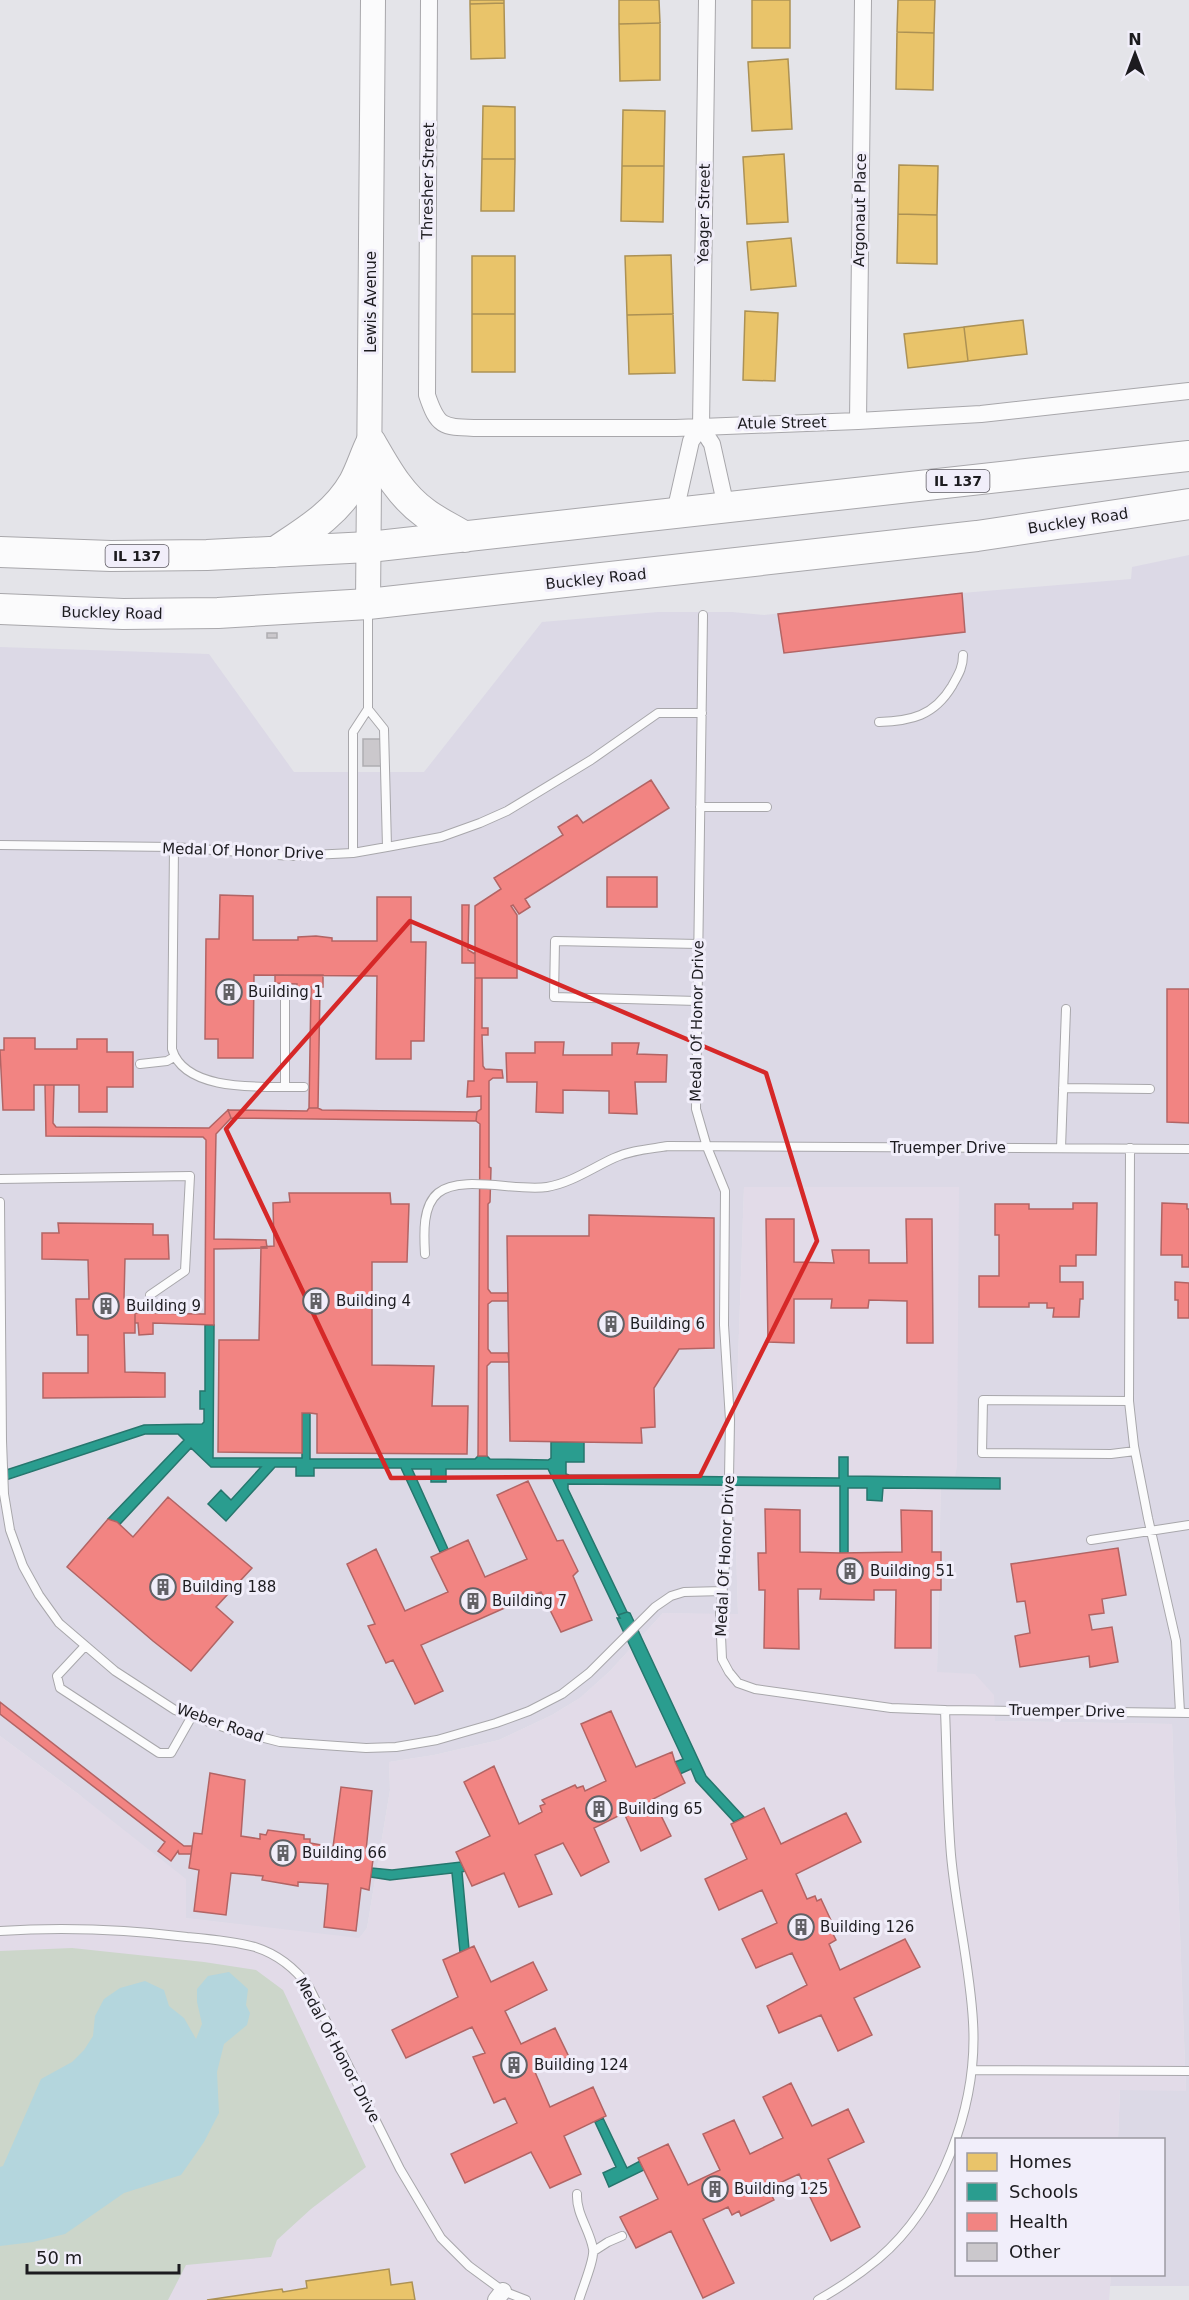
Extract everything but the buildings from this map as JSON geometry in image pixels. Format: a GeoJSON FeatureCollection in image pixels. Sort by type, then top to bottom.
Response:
{"type":"FeatureCollection","features":[{"type":"Feature","properties":{"kind":"highway"},"geometry":{"type":"LineString","coordinates":[[371,443],[396,484],[412,502],[426,514],[465,537]]}},
{"type":"Feature","properties":{"kind":"highway"},"geometry":{"type":"LineString","coordinates":[[275,552],[321,521],[338,505],[354,482],[371,443]]}},
{"type":"Feature","properties":{"kind":"highway","name":"IL 137"},"geometry":{"type":"LineString","coordinates":[[0,552],[111,556],[369,547],[1189,456]]}},
{"type":"Feature","properties":{"kind":"highway","name":"Buckley Road"},"geometry":{"type":"LineString","coordinates":[[0,609],[123,614],[218,614],[368,604],[977,536],[1189,504]]}},
{"type":"Feature","properties":{"kind":"main road","name":"Lewis Avenue"},"geometry":{"type":"LineString","coordinates":[[368,604],[373,0]]}},
{"type":"Feature","properties":{"kind":"street","name":"Thresher Street"},"geometry":{"type":"LineString","coordinates":[[426,362],[429,0]]}},
{"type":"Feature","properties":{"kind":"street","name":"Yeager Street"},"geometry":{"type":"LineString","coordinates":[[701,427],[707,0]]}},
{"type":"Feature","properties":{"kind":"street","name":"Argonaut Place"},"geometry":{"type":"LineString","coordinates":[[858,421],[863,0]]}},
{"type":"Feature","properties":{"kind":"street","name":"Atule Street"},"geometry":{"type":"LineString","coordinates":[[426,362],[427,395],[434,417],[442,424],[457,427],[701,427],[727,424],[858,421],[981,414],[1189,391]]}},
{"type":"Feature","properties":{"kind":"street"},"geometry":{"type":"LineString","coordinates":[[675,512],[691,441],[701,427],[712,444],[726,507]]}},
{"type":"Feature","properties":{"kind":"lane"},"geometry":{"type":"LineString","coordinates":[[353,853],[353,732],[368,709],[368,604]]}},
{"type":"Feature","properties":{"kind":"lane","name":"Medal Of Honor Drive"},"geometry":{"type":"LineString","coordinates":[[703,615],[696,1109],[707,1148],[725,1191],[724,1325],[730,1420],[728,1536],[720,1613],[722,1659],[738,1683],[755,1689],[891,1708],[945,1710]]}},
{"type":"Feature","properties":{"kind":"lane"},"geometry":{"type":"LineString","coordinates":[[879,722],[903,721],[926,713],[945,698],[963,667],[963,655]]}},
{"type":"Feature","properties":{"kind":"lane"},"geometry":{"type":"LineString","coordinates":[[368,709],[384,729],[387,847]]}},
{"type":"Feature","properties":{"kind":"lane","name":"Medal Of Honor Drive"},"geometry":{"type":"LineString","coordinates":[[0,845],[174,848],[291,856],[353,853],[441,837],[480,824],[507,811],[573,771],[658,712],[702,713]]}},
{"type":"Feature","properties":{"kind":"lane"},"geometry":{"type":"LineString","coordinates":[[700,807],[766,807]]}},
{"type":"Feature","properties":{"kind":"lane"},"geometry":{"type":"LineString","coordinates":[[174,848],[172,1049],[174,1057],[189,1072],[201,1079],[218,1084],[304,1087]]}},
{"type":"Feature","properties":{"kind":"lane"},"geometry":{"type":"LineString","coordinates":[[698,944],[555,941],[554,997],[698,1001]]}},
{"type":"Feature","properties":{"kind":"lane"},"geometry":{"type":"LineString","coordinates":[[285,988],[285,1086]]}},
{"type":"Feature","properties":{"kind":"lane"},"geometry":{"type":"LineString","coordinates":[[1060,1149],[1066,1010]]}},
{"type":"Feature","properties":{"kind":"lane"},"geometry":{"type":"LineString","coordinates":[[140,1064],[167,1061],[174,1057]]}},
{"type":"Feature","properties":{"kind":"lane"},"geometry":{"type":"LineString","coordinates":[[1063,1088],[1150,1089]]}},
{"type":"Feature","properties":{"kind":"lane","name":"Truemper Drive"},"geometry":{"type":"LineString","coordinates":[[425,1254],[425,1230],[430,1204],[438,1193],[450,1187],[464,1183],[503,1187],[546,1187],[573,1179],[617,1157],[640,1150],[668,1146],[1189,1149]]}},
{"type":"Feature","properties":{"kind":"lane"},"geometry":{"type":"LineString","coordinates":[[1130,1149],[1129,1401],[1135,1451],[1176,1641],[1184,1713]]}},
{"type":"Feature","properties":{"kind":"lane"},"geometry":{"type":"LineString","coordinates":[[0,1179],[190,1176],[185,1271],[150,1295]]}},
{"type":"Feature","properties":{"kind":"lane","name":"Weber Road"},"geometry":{"type":"LineString","coordinates":[[0,1202],[2,1441],[4,1494],[10,1530],[23,1566],[39,1595],[59,1623],[115,1671],[175,1710],[272,1741],[366,1749],[437,1740],[529,1711],[562,1694],[589,1673],[655,1607],[671,1596],[684,1592],[723,1591]]}},
{"type":"Feature","properties":{"kind":"lane"},"geometry":{"type":"LineString","coordinates":[[1129,1401],[983,1400],[982,1453],[1111,1454],[1135,1451]]}},
{"type":"Feature","properties":{"kind":"lane"},"geometry":{"type":"LineString","coordinates":[[1091,1540],[1189,1525]]}},
{"type":"Feature","properties":{"kind":"lane"},"geometry":{"type":"LineString","coordinates":[[85,1646],[57,1676],[60,1688],[159,1753],[171,1753],[192,1716]]}},
{"type":"Feature","properties":{"kind":"lane"},"geometry":{"type":"LineString","coordinates":[[945,1710],[951,1856],[972,2012],[972,2070],[957,2138]]}},
{"type":"Feature","properties":{"kind":"lane","name":"Truemper Drive"},"geometry":{"type":"LineString","coordinates":[[945,1710],[1184,1713]]}},
{"type":"Feature","properties":{"kind":"lane","name":"Medal Of Honor Drive"},"geometry":{"type":"LineString","coordinates":[[0,1931],[40,1928],[121,1929],[207,1939],[254,1947],[290,1966],[309,1987],[399,2169],[441,2238],[499,2295],[526,2300]]}},
{"type":"Feature","properties":{"kind":"lane"},"geometry":{"type":"LineString","coordinates":[[972,2070],[1189,2072]]}},
{"type":"Feature","properties":{"kind":"lane"},"geometry":{"type":"LineString","coordinates":[[818,2300],[837,2290],[879,2258],[915,2218],[944,2170],[955,2142]]}},
{"type":"Feature","properties":{"kind":"lane"},"geometry":{"type":"LineString","coordinates":[[577,2194],[576,2201],[594,2251],[579,2300]]}},
{"type":"Feature","properties":{"kind":"lane"},"geometry":{"type":"LineString","coordinates":[[594,2251],[622,2236]]}},
{"type":"Feature","properties":{"kind":"highlighted area"},"geometry":{"type":"Polygon","coordinates":[[[410,921],[766,1073],[817,1241],[700,1476],[391,1478],[226,1129],[410,921]]]}},
{"type":"Feature","properties":{"kind":"shaded area"},"geometry":{"type":"Polygon","coordinates":[[[1189,555],[1189,2286],[1110,2286],[1111,2276],[1165,2276],[1165,2138],[1118,2138],[1120,2090],[1186,2090],[1172,1724],[995,1721],[937,1673],[941,1477],[957,1467],[957,1391],[744,1187],[734,1477],[738,1615],[663,1613],[610,1671],[580,1698],[552,1715],[499,1740],[434,1755],[389,1762],[390,1790],[367,1928],[359,1939],[185,1918],[81,1796],[0,1736],[0,647],[209,654],[294,772],[424,772],[542,622],[658,612],[732,612],[764,615],[962,593],[1131,579],[1132,567],[1189,555]]]}},
{"type":"Feature","properties":{"kind":"shaded area"},"geometry":{"type":"Polygon","coordinates":[[[744,1187],[959,1187],[957,1467],[955,1477],[941,1477],[937,1672],[975,1674],[994,1695],[995,1721],[1172,1724],[1186,2091],[1120,2090],[1118,2138],[955,2138],[955,2276],[1111,2276],[1109,2300],[0,2300],[0,1736],[81,1796],[186,1879],[186,1918],[359,1938],[367,1928],[390,1790],[389,1762],[434,1755],[499,1740],[552,1715],[580,1698],[610,1671],[663,1613],[738,1614],[734,1477],[744,1187]]]}},
{"type":"Feature","properties":{"kind":"shaded area"},"geometry":{"type":"Polygon","coordinates":[[[72,1948],[256,1970],[283,1990],[366,2167],[311,2209],[277,2240],[271,2257],[186,2265],[168,2300],[0,2300],[0,1951],[72,1948]]]}},
{"type":"Feature","properties":{"kind":"water"},"geometry":{"type":"Polygon","coordinates":[[[229,1972],[248,1989],[246,2005],[250,2013],[247,2025],[224,2044],[217,2072],[219,2113],[204,2142],[181,2175],[124,2193],[65,2234],[33,2242],[0,2246],[0,2167],[3,2166],[41,2079],[72,2062],[84,2050],[93,2036],[95,2016],[104,1999],[120,1988],[145,1981],[164,1990],[169,2006],[184,2018],[196,2039],[202,2024],[197,2002],[197,1989],[208,1976],[229,1972]]]}},
{"type":"Feature","properties":{"kind":"place","name":"Building 1"},"geometry":{"type":"Point","coordinates":[229,992]}},
{"type":"Feature","properties":{"kind":"place","name":"Building 4"},"geometry":{"type":"Point","coordinates":[316,1301]}},
{"type":"Feature","properties":{"kind":"place","name":"Building 9"},"geometry":{"type":"Point","coordinates":[106,1306]}},
{"type":"Feature","properties":{"kind":"place","name":"Building 6"},"geometry":{"type":"Point","coordinates":[611,1324]}},
{"type":"Feature","properties":{"kind":"place","name":"Building 51"},"geometry":{"type":"Point","coordinates":[850,1571]}},
{"type":"Feature","properties":{"kind":"place","name":"Building 188"},"geometry":{"type":"Point","coordinates":[163,1587]}},
{"type":"Feature","properties":{"kind":"place","name":"Building 7"},"geometry":{"type":"Point","coordinates":[473,1601]}},
{"type":"Feature","properties":{"kind":"place","name":"Building 65"},"geometry":{"type":"Point","coordinates":[599,1809]}},
{"type":"Feature","properties":{"kind":"place","name":"Building 66"},"geometry":{"type":"Point","coordinates":[283,1853]}},
{"type":"Feature","properties":{"kind":"place","name":"Building 126"},"geometry":{"type":"Point","coordinates":[801,1927]}},
{"type":"Feature","properties":{"kind":"place","name":"Building 124"},"geometry":{"type":"Point","coordinates":[514,2065]}},
{"type":"Feature","properties":{"kind":"place","name":"Building 125"},"geometry":{"type":"Point","coordinates":[715,2189]}}]}
